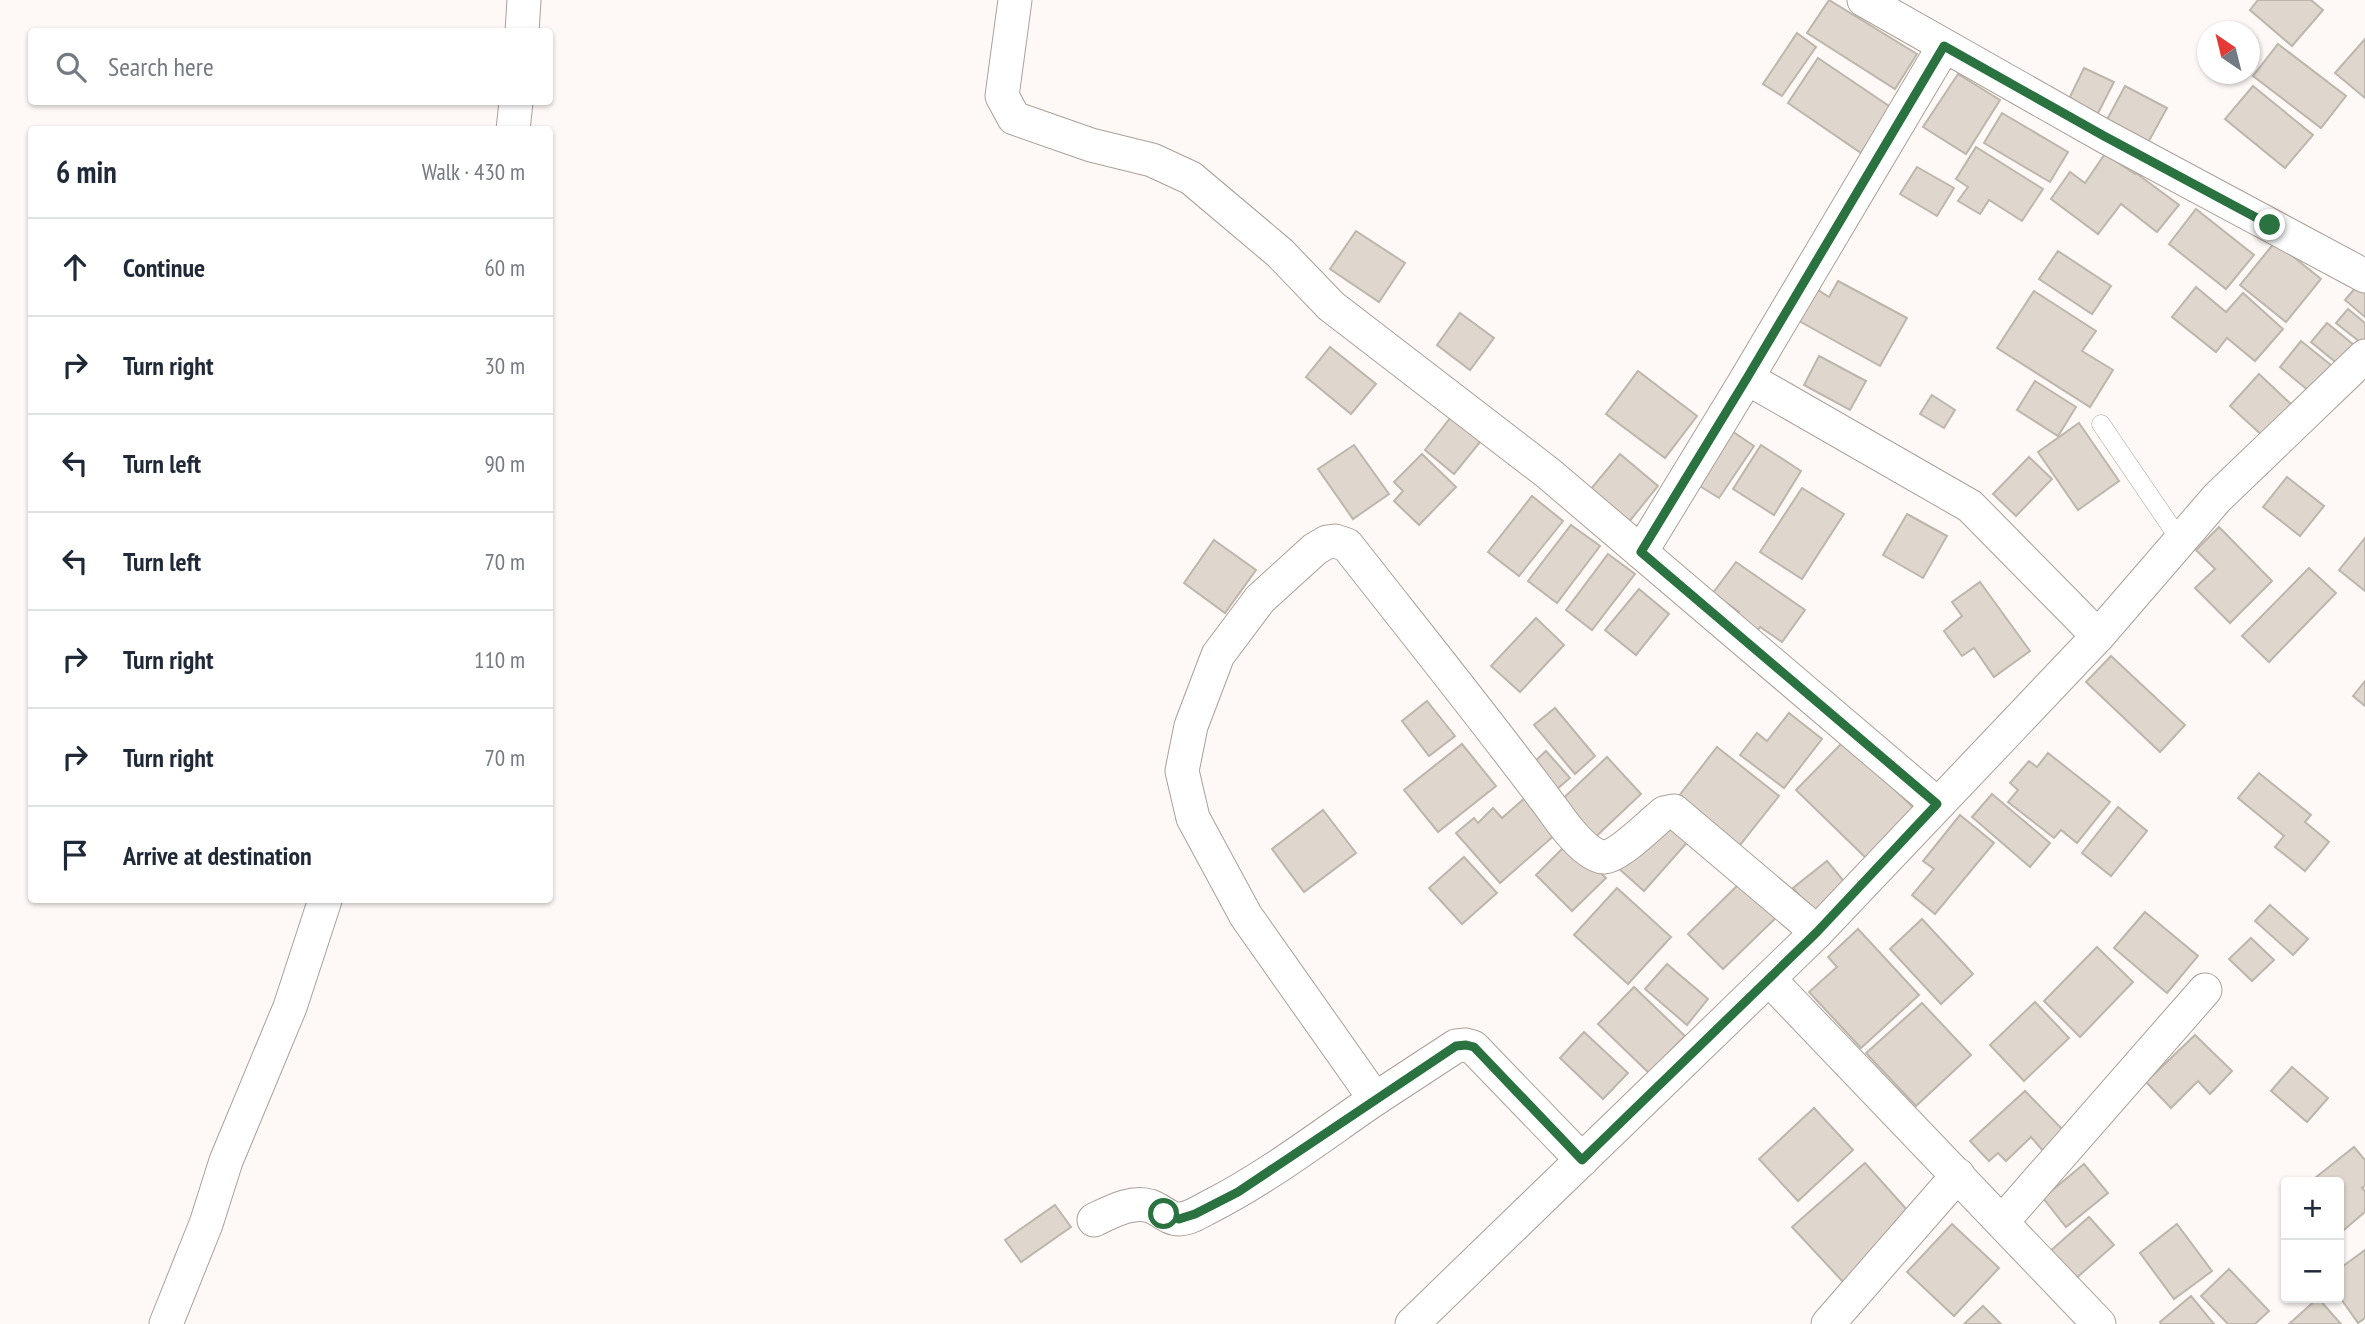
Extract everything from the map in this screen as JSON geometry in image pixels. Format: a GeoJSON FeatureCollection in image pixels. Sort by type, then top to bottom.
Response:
{"type":"FeatureCollection","features":[{"type":"Feature","properties":{"kind":"street"},"geometry":{"type":"LineString","coordinates":[[522,28],[524,0]]}},
{"type":"Feature","properties":{"kind":"street"},"geometry":{"type":"LineString","coordinates":[[1015,0],[1002,96],[1014,118],[1091,145],[1152,160],[1191,178],[1280,253],[1331,306],[1548,472],[1937,804]]}},
{"type":"Feature","properties":{"kind":"street"},"geometry":{"type":"LineString","coordinates":[[1864,0],[2104,136],[2365,276]]}},
{"type":"Feature","properties":{"kind":"street"},"geometry":{"type":"LineString","coordinates":[[1641,552],[1944,46]]}},
{"type":"Feature","properties":{"kind":"street"},"geometry":{"type":"LineString","coordinates":[[513,126],[516,105]]}},
{"type":"Feature","properties":{"kind":"street"},"geometry":{"type":"LineString","coordinates":[[1412,1324],[1817,932],[2098,636],[2249,464],[2365,356]]}},
{"type":"Feature","properties":{"kind":"street"},"geometry":{"type":"LineString","coordinates":[[1747,378],[1970,506],[2098,636]]}},
{"type":"Feature","properties":{"kind":"street"},"geometry":{"type":"LineString","coordinates":[[1375,1099],[1246,916],[1193,818],[1182,771],[1191,726],[1218,655],[1260,599],[1326,542],[1335,541],[1347,545],[1588,852],[1602,857],[1614,854],[1664,813],[1674,811],[1817,932]]}},
{"type":"Feature","properties":{"kind":"street"},"geometry":{"type":"LineString","coordinates":[[166,1324],[206,1224],[226,1161],[290,1007],[324,903]]}},
{"type":"Feature","properties":{"kind":"street"},"geometry":{"type":"LineString","coordinates":[[1769,979],[2099,1324]]}},
{"type":"Feature","properties":{"kind":"street"},"geometry":{"type":"LineString","coordinates":[[2002,1222],[2205,990]]}},
{"type":"Feature","properties":{"kind":"street"},"geometry":{"type":"LineString","coordinates":[[1094,1220],[1136,1205],[1151,1206],[1179,1219],[1195,1214],[1238,1192],[1456,1046],[1474,1047],[1582,1160]]}},
{"type":"Feature","properties":{"kind":"street"},"geometry":{"type":"LineString","coordinates":[[1828,1324],[1958,1175]]}},
{"type":"Feature","properties":{"kind":"lane"},"geometry":{"type":"LineString","coordinates":[[2101,424],[2180,540]]}},
{"type":"Feature","properties":{"kind":"building"},"geometry":{"type":"Polygon","coordinates":[[[1829,0],[1917,54],[1895,89],[1807,33],[1829,0]]]}},
{"type":"Feature","properties":{"kind":"building"},"geometry":{"type":"Polygon","coordinates":[[[2258,0],[2311,0],[2323,10],[2292,46],[2250,10],[2258,0]]]}},
{"type":"Feature","properties":{"kind":"building"},"geometry":{"type":"Polygon","coordinates":[[[1797,33],[1816,47],[1782,96],[1763,84],[1797,33]]]}},
{"type":"Feature","properties":{"kind":"building"},"geometry":{"type":"Polygon","coordinates":[[[2365,39],[2365,98],[2335,73],[2365,39]]]}},
{"type":"Feature","properties":{"kind":"building"},"geometry":{"type":"Polygon","coordinates":[[[2278,44],[2346,96],[2321,128],[2260,81],[2260,67],[2278,44]]]}},
{"type":"Feature","properties":{"kind":"building"},"geometry":{"type":"Polygon","coordinates":[[[1818,58],[1892,108],[1861,153],[1788,103],[1818,58]]]}},
{"type":"Feature","properties":{"kind":"building"},"geometry":{"type":"Polygon","coordinates":[[[2084,68],[2114,82],[2093,123],[2064,109],[2084,68]]]}},
{"type":"Feature","properties":{"kind":"building"},"geometry":{"type":"Polygon","coordinates":[[[1958,74],[2000,100],[1966,154],[1923,127],[1958,74]]]}},
{"type":"Feature","properties":{"kind":"building"},"geometry":{"type":"Polygon","coordinates":[[[2125,86],[2167,108],[2144,150],[2102,129],[2125,86]]]}},
{"type":"Feature","properties":{"kind":"building"},"geometry":{"type":"Polygon","coordinates":[[[2253,86],[2313,135],[2285,168],[2225,119],[2253,86]]]}},
{"type":"Feature","properties":{"kind":"building"},"geometry":{"type":"Polygon","coordinates":[[[2002,113],[2068,152],[2050,182],[1984,143],[2002,113]]]}},
{"type":"Feature","properties":{"kind":"building"},"geometry":{"type":"Polygon","coordinates":[[[1976,147],[2043,189],[2022,221],[1989,200],[1980,214],[1958,201],[1968,187],[1956,179],[1976,147]]]}},
{"type":"Feature","properties":{"kind":"building"},"geometry":{"type":"Polygon","coordinates":[[[2105,154],[2179,205],[2157,232],[2121,204],[2098,234],[2051,199],[2070,172],[2085,183],[2105,154]]]}},
{"type":"Feature","properties":{"kind":"building"},"geometry":{"type":"Polygon","coordinates":[[[1917,167],[1954,188],[1937,216],[1900,194],[1917,167]]]}},
{"type":"Feature","properties":{"kind":"building"},"geometry":{"type":"Polygon","coordinates":[[[2196,209],[2254,255],[2226,289],[2169,244],[2196,209]]]}},
{"type":"Feature","properties":{"kind":"building"},"geometry":{"type":"Polygon","coordinates":[[[1356,231],[1405,263],[1379,302],[1330,269],[1356,231]]]}},
{"type":"Feature","properties":{"kind":"building"},"geometry":{"type":"Polygon","coordinates":[[[2275,242],[2321,279],[2286,322],[2240,285],[2275,242]]]}},
{"type":"Feature","properties":{"kind":"building"},"geometry":{"type":"Polygon","coordinates":[[[2058,251],[2111,286],[2092,314],[2039,279],[2058,251]]]}},
{"type":"Feature","properties":{"kind":"building"},"geometry":{"type":"Polygon","coordinates":[[[2363,279],[2365,281],[2365,317],[2345,300],[2363,279]]]}},
{"type":"Feature","properties":{"kind":"building"},"geometry":{"type":"Polygon","coordinates":[[[1838,281],[1907,318],[1880,366],[1799,321],[1818,290],[1829,297],[1838,281]]]}},
{"type":"Feature","properties":{"kind":"building"},"geometry":{"type":"Polygon","coordinates":[[[2196,287],[2226,312],[2243,293],[2283,329],[2255,361],[2227,338],[2216,352],[2172,317],[2196,287]]]}},
{"type":"Feature","properties":{"kind":"building"},"geometry":{"type":"Polygon","coordinates":[[[2034,291],[2096,331],[2082,351],[2113,370],[2090,407],[1997,348],[2034,291]]]}},
{"type":"Feature","properties":{"kind":"building"},"geometry":{"type":"Polygon","coordinates":[[[2348,309],[2365,323],[2365,346],[2336,323],[2348,309]]]}},
{"type":"Feature","properties":{"kind":"building"},"geometry":{"type":"Polygon","coordinates":[[[1460,313],[1494,338],[1470,370],[1437,345],[1460,313]]]}},
{"type":"Feature","properties":{"kind":"building"},"geometry":{"type":"Polygon","coordinates":[[[2327,323],[2360,350],[2344,369],[2311,342],[2327,323]]]}},
{"type":"Feature","properties":{"kind":"building"},"geometry":{"type":"Polygon","coordinates":[[[2301,341],[2337,370],[2315,396],[2280,367],[2301,341]]]}},
{"type":"Feature","properties":{"kind":"building"},"geometry":{"type":"Polygon","coordinates":[[[1330,347],[1376,384],[1351,414],[1306,377],[1330,347]]]}},
{"type":"Feature","properties":{"kind":"building"},"geometry":{"type":"Polygon","coordinates":[[[1819,356],[1866,381],[1850,410],[1804,385],[1819,356]]]}},
{"type":"Feature","properties":{"kind":"building"},"geometry":{"type":"Polygon","coordinates":[[[1638,371],[1697,416],[1665,458],[1606,414],[1638,371]]]}},
{"type":"Feature","properties":{"kind":"building"},"geometry":{"type":"Polygon","coordinates":[[[2259,374],[2294,407],[2265,438],[2230,406],[2259,374]]]}},
{"type":"Feature","properties":{"kind":"building"},"geometry":{"type":"Polygon","coordinates":[[[2035,381],[2076,407],[2058,436],[2017,410],[2035,381]]]}},
{"type":"Feature","properties":{"kind":"building"},"geometry":{"type":"Polygon","coordinates":[[[1932,395],[1955,410],[1944,428],[1920,414],[1932,395]]]}},
{"type":"Feature","properties":{"kind":"building"},"geometry":{"type":"Polygon","coordinates":[[[1451,417],[1481,441],[1454,474],[1425,450],[1451,417]]]}},
{"type":"Feature","properties":{"kind":"building"},"geometry":{"type":"Polygon","coordinates":[[[2079,423],[2119,481],[2078,510],[2038,452],[2079,423]]]}},
{"type":"Feature","properties":{"kind":"building"},"geometry":{"type":"Polygon","coordinates":[[[1726,427],[1754,446],[1719,498],[1690,480],[1726,427]]]}},
{"type":"Feature","properties":{"kind":"building"},"geometry":{"type":"Polygon","coordinates":[[[1354,445],[1389,494],[1353,519],[1318,469],[1354,445]]]}},
{"type":"Feature","properties":{"kind":"building"},"geometry":{"type":"Polygon","coordinates":[[[1761,445],[1801,471],[1774,515],[1733,489],[1761,445]]]}},
{"type":"Feature","properties":{"kind":"building"},"geometry":{"type":"Polygon","coordinates":[[[1422,454],[1456,487],[1419,525],[1394,501],[1403,491],[1394,482],[1422,454]]]}},
{"type":"Feature","properties":{"kind":"building"},"geometry":{"type":"Polygon","coordinates":[[[1620,454],[1658,486],[1624,528],[1585,496],[1620,454]]]}},
{"type":"Feature","properties":{"kind":"building"},"geometry":{"type":"Polygon","coordinates":[[[2029,457],[2052,479],[2016,516],[1993,494],[2029,457]]]}},
{"type":"Feature","properties":{"kind":"building"},"geometry":{"type":"Polygon","coordinates":[[[2287,477],[2324,506],[2300,536],[2263,507],[2287,477]]]}},
{"type":"Feature","properties":{"kind":"building"},"geometry":{"type":"Polygon","coordinates":[[[1802,488],[1844,514],[1802,579],[1760,552],[1802,488]]]}},
{"type":"Feature","properties":{"kind":"building"},"geometry":{"type":"Polygon","coordinates":[[[1532,496],[1563,521],[1519,576],[1488,552],[1532,496]]]}},
{"type":"Feature","properties":{"kind":"building"},"geometry":{"type":"Polygon","coordinates":[[[1907,514],[1947,536],[1923,578],[1883,555],[1907,514]]]}},
{"type":"Feature","properties":{"kind":"building"},"geometry":{"type":"Polygon","coordinates":[[[1571,525],[1600,546],[1557,603],[1528,581],[1571,525]]]}},
{"type":"Feature","properties":{"kind":"building"},"geometry":{"type":"Polygon","coordinates":[[[2219,527],[2272,581],[2230,623],[2195,588],[2215,569],[2196,550],[2219,527]]]}},
{"type":"Feature","properties":{"kind":"building"},"geometry":{"type":"Polygon","coordinates":[[[2365,538],[2365,591],[2339,570],[2365,538]]]}},
{"type":"Feature","properties":{"kind":"building"},"geometry":{"type":"Polygon","coordinates":[[[1214,540],[1256,570],[1225,613],[1184,583],[1214,540]]]}},
{"type":"Feature","properties":{"kind":"building"},"geometry":{"type":"Polygon","coordinates":[[[1608,554],[1635,574],[1592,630],[1566,610],[1608,554]]]}},
{"type":"Feature","properties":{"kind":"building"},"geometry":{"type":"Polygon","coordinates":[[[1736,562],[1805,610],[1782,642],[1760,627],[1755,634],[1734,619],[1739,612],[1713,593],[1736,562]]]}},
{"type":"Feature","properties":{"kind":"building"},"geometry":{"type":"Polygon","coordinates":[[[2309,568],[2336,593],[2269,662],[2242,636],[2309,568]]]}},
{"type":"Feature","properties":{"kind":"building"},"geometry":{"type":"Polygon","coordinates":[[[1980,582],[2030,651],[1994,677],[1974,648],[1962,656],[1944,631],[1962,616],[1952,602],[1980,582]]]}},
{"type":"Feature","properties":{"kind":"building"},"geometry":{"type":"Polygon","coordinates":[[[1639,589],[1669,614],[1636,655],[1605,630],[1639,589]]]}},
{"type":"Feature","properties":{"kind":"building"},"geometry":{"type":"Polygon","coordinates":[[[1536,618],[1564,645],[1520,692],[1491,666],[1536,618]]]}},
{"type":"Feature","properties":{"kind":"building"},"geometry":{"type":"Polygon","coordinates":[[[2111,656],[2185,725],[2160,752],[2086,682],[2111,656]]]}},
{"type":"Feature","properties":{"kind":"building"},"geometry":{"type":"Polygon","coordinates":[[[2365,681],[2365,706],[2353,696],[2365,681]]]}},
{"type":"Feature","properties":{"kind":"building"},"geometry":{"type":"Polygon","coordinates":[[[1427,701],[1455,736],[1429,756],[1402,721],[1427,701]]]}},
{"type":"Feature","properties":{"kind":"building"},"geometry":{"type":"Polygon","coordinates":[[[1555,708],[1595,756],[1575,774],[1534,725],[1555,708]]]}},
{"type":"Feature","properties":{"kind":"building"},"geometry":{"type":"Polygon","coordinates":[[[1789,713],[1822,739],[1784,788],[1740,755],[1757,733],[1767,741],[1789,713]]]}},
{"type":"Feature","properties":{"kind":"building"},"geometry":{"type":"Polygon","coordinates":[[[1844,741],[1915,809],[1867,859],[1796,790],[1844,741]]]}},
{"type":"Feature","properties":{"kind":"building"},"geometry":{"type":"Polygon","coordinates":[[[1462,744],[1496,786],[1438,832],[1404,790],[1462,744]]]}},
{"type":"Feature","properties":{"kind":"building"},"geometry":{"type":"Polygon","coordinates":[[[1717,747],[1779,796],[1736,850],[1675,801],[1717,747]]]}},
{"type":"Feature","properties":{"kind":"building"},"geometry":{"type":"Polygon","coordinates":[[[1546,751],[1570,778],[1557,789],[1534,762],[1546,751]]]}},
{"type":"Feature","properties":{"kind":"building"},"geometry":{"type":"Polygon","coordinates":[[[2048,753],[2110,802],[2077,843],[2061,830],[2054,838],[2008,802],[2018,790],[2010,783],[2029,761],[2037,767],[2048,753]]]}},
{"type":"Feature","properties":{"kind":"building"},"geometry":{"type":"Polygon","coordinates":[[[1607,757],[1641,794],[1588,844],[1554,807],[1607,757]]]}},
{"type":"Feature","properties":{"kind":"building"},"geometry":{"type":"Polygon","coordinates":[[[2259,773],[2311,815],[2305,822],[2329,842],[2305,871],[2275,847],[2284,836],[2238,798],[2259,773]]]}},
{"type":"Feature","properties":{"kind":"building"},"geometry":{"type":"Polygon","coordinates":[[[1992,794],[2050,843],[2030,867],[1972,817],[1992,794]]]}},
{"type":"Feature","properties":{"kind":"building"},"geometry":{"type":"Polygon","coordinates":[[[1525,798],[1556,834],[1500,883],[1456,833],[1474,818],[1478,823],[1493,808],[1502,818],[1525,798]]]}},
{"type":"Feature","properties":{"kind":"building"},"geometry":{"type":"Polygon","coordinates":[[[2118,807],[2147,831],[2111,876],[2082,853],[2118,807]]]}},
{"type":"Feature","properties":{"kind":"building"},"geometry":{"type":"Polygon","coordinates":[[[1323,810],[1356,853],[1304,892],[1272,849],[1323,810]]]}},
{"type":"Feature","properties":{"kind":"building"},"geometry":{"type":"Polygon","coordinates":[[[1666,815],[1691,838],[1644,891],[1618,868],[1666,815]]]}},
{"type":"Feature","properties":{"kind":"building"},"geometry":{"type":"Polygon","coordinates":[[[1960,815],[1994,843],[1935,914],[1912,895],[1934,869],[1923,861],[1960,815]]]}},
{"type":"Feature","properties":{"kind":"building"},"geometry":{"type":"Polygon","coordinates":[[[1569,842],[1606,878],[1572,911],[1536,875],[1569,842]]]}},
{"type":"Feature","properties":{"kind":"building"},"geometry":{"type":"Polygon","coordinates":[[[1464,857],[1497,893],[1462,924],[1429,888],[1464,857]]]}},
{"type":"Feature","properties":{"kind":"building"},"geometry":{"type":"Polygon","coordinates":[[[1827,861],[1848,886],[1814,913],[1793,888],[1827,861]]]}},
{"type":"Feature","properties":{"kind":"building"},"geometry":{"type":"Polygon","coordinates":[[[1747,876],[1782,912],[1723,969],[1688,934],[1747,876]]]}},
{"type":"Feature","properties":{"kind":"building"},"geometry":{"type":"Polygon","coordinates":[[[1617,888],[1671,937],[1628,984],[1574,935],[1617,888]]]}},
{"type":"Feature","properties":{"kind":"building"},"geometry":{"type":"Polygon","coordinates":[[[2270,905],[2308,939],[2293,955],[2255,921],[2270,905]]]}},
{"type":"Feature","properties":{"kind":"building"},"geometry":{"type":"Polygon","coordinates":[[[2145,912],[2198,956],[2167,993],[2114,948],[2145,912]]]}},
{"type":"Feature","properties":{"kind":"building"},"geometry":{"type":"Polygon","coordinates":[[[1922,919],[1973,974],[1941,1004],[1890,949],[1922,919]]]}},
{"type":"Feature","properties":{"kind":"building"},"geometry":{"type":"Polygon","coordinates":[[[1858,929],[1919,995],[1861,1048],[1809,992],[1837,967],[1828,957],[1858,929]]]}},
{"type":"Feature","properties":{"kind":"building"},"geometry":{"type":"Polygon","coordinates":[[[2251,938],[2274,960],[2252,981],[2229,959],[2251,938]]]}},
{"type":"Feature","properties":{"kind":"building"},"geometry":{"type":"Polygon","coordinates":[[[2097,947],[2133,982],[2080,1037],[2044,1001],[2097,947]]]}},
{"type":"Feature","properties":{"kind":"building"},"geometry":{"type":"Polygon","coordinates":[[[1667,964],[1708,999],[1687,1025],[1645,989],[1667,964]]]}},
{"type":"Feature","properties":{"kind":"building"},"geometry":{"type":"Polygon","coordinates":[[[1634,987],[1685,1036],[1649,1073],[1598,1024],[1634,987]]]}},
{"type":"Feature","properties":{"kind":"building"},"geometry":{"type":"Polygon","coordinates":[[[2035,1002],[2069,1038],[2024,1081],[1990,1045],[2035,1002]]]}},
{"type":"Feature","properties":{"kind":"building"},"geometry":{"type":"Polygon","coordinates":[[[1922,1003],[1971,1055],[1916,1106],[1866,1053],[1922,1003]]]}},
{"type":"Feature","properties":{"kind":"building"},"geometry":{"type":"Polygon","coordinates":[[[1584,1032],[1628,1073],[1603,1099],[1560,1058],[1584,1032]]]}},
{"type":"Feature","properties":{"kind":"building"},"geometry":{"type":"Polygon","coordinates":[[[2195,1035],[2232,1071],[2210,1094],[2198,1081],[2171,1108],[2146,1082],[2195,1035]]]}},
{"type":"Feature","properties":{"kind":"building"},"geometry":{"type":"Polygon","coordinates":[[[2292,1067],[2328,1098],[2307,1122],[2271,1091],[2292,1067]]]}},
{"type":"Feature","properties":{"kind":"building"},"geometry":{"type":"Polygon","coordinates":[[[2025,1091],[2065,1132],[2044,1152],[2031,1137],[2006,1161],[1998,1153],[1989,1161],[1970,1141],[2025,1091]]]}},
{"type":"Feature","properties":{"kind":"building"},"geometry":{"type":"Polygon","coordinates":[[[1814,1108],[1853,1150],[1798,1201],[1759,1159],[1814,1108]]]}},
{"type":"Feature","properties":{"kind":"building"},"geometry":{"type":"Polygon","coordinates":[[[2354,1147],[2365,1160],[2365,1186],[2362,1188],[2365,1191],[2365,1212],[2344,1230],[2344,1177],[2316,1177],[2354,1147]]]}},
{"type":"Feature","properties":{"kind":"building"},"geometry":{"type":"Polygon","coordinates":[[[1865,1163],[1917,1221],[1845,1284],[1792,1227],[1865,1163]]]}},
{"type":"Feature","properties":{"kind":"building"},"geometry":{"type":"Polygon","coordinates":[[[2084,1164],[2108,1193],[2066,1227],[2043,1198],[2084,1164]]]}},
{"type":"Feature","properties":{"kind":"building"},"geometry":{"type":"Polygon","coordinates":[[[1055,1205],[1071,1227],[1021,1262],[1005,1240],[1055,1205]]]}},
{"type":"Feature","properties":{"kind":"building"},"geometry":{"type":"Polygon","coordinates":[[[2089,1217],[2114,1245],[2074,1280],[2049,1252],[2089,1217]]]}},
{"type":"Feature","properties":{"kind":"building"},"geometry":{"type":"Polygon","coordinates":[[[1952,1224],[1999,1268],[1954,1316],[1907,1272],[1952,1224]]]}},
{"type":"Feature","properties":{"kind":"building"},"geometry":{"type":"Polygon","coordinates":[[[2177,1224],[2212,1271],[2174,1299],[2140,1253],[2177,1224]]]}},
{"type":"Feature","properties":{"kind":"building"},"geometry":{"type":"Polygon","coordinates":[[[2365,1250],[2365,1318],[2358,1323],[2344,1303],[2344,1265],[2365,1250]]]}},
{"type":"Feature","properties":{"kind":"building"},"geometry":{"type":"Polygon","coordinates":[[[2229,1269],[2269,1311],[2255,1324],[2228,1324],[2201,1296],[2229,1269]]]}},
{"type":"Feature","properties":{"kind":"building"},"geometry":{"type":"Polygon","coordinates":[[[2191,1296],[2214,1324],[2161,1324],[2160,1322],[2191,1296]]]}},
{"type":"Feature","properties":{"kind":"building"},"geometry":{"type":"Polygon","coordinates":[[[2312,1303],[2322,1303],[2341,1324],[2289,1324],[2312,1303]]]}},
{"type":"Feature","properties":{"kind":"building"},"geometry":{"type":"Polygon","coordinates":[[[1983,1306],[2001,1324],[1964,1324],[1983,1306]]]}},
{"type":"Feature","properties":{"kind":"route"},"geometry":{"type":"LineString","coordinates":[[1164,1214],[1179,1219],[1195,1214],[1238,1192],[1456,1046],[1474,1047],[1582,1160],[1817,932],[1937,804],[1641,552],[1944,46],[2270,225]]}}]}
